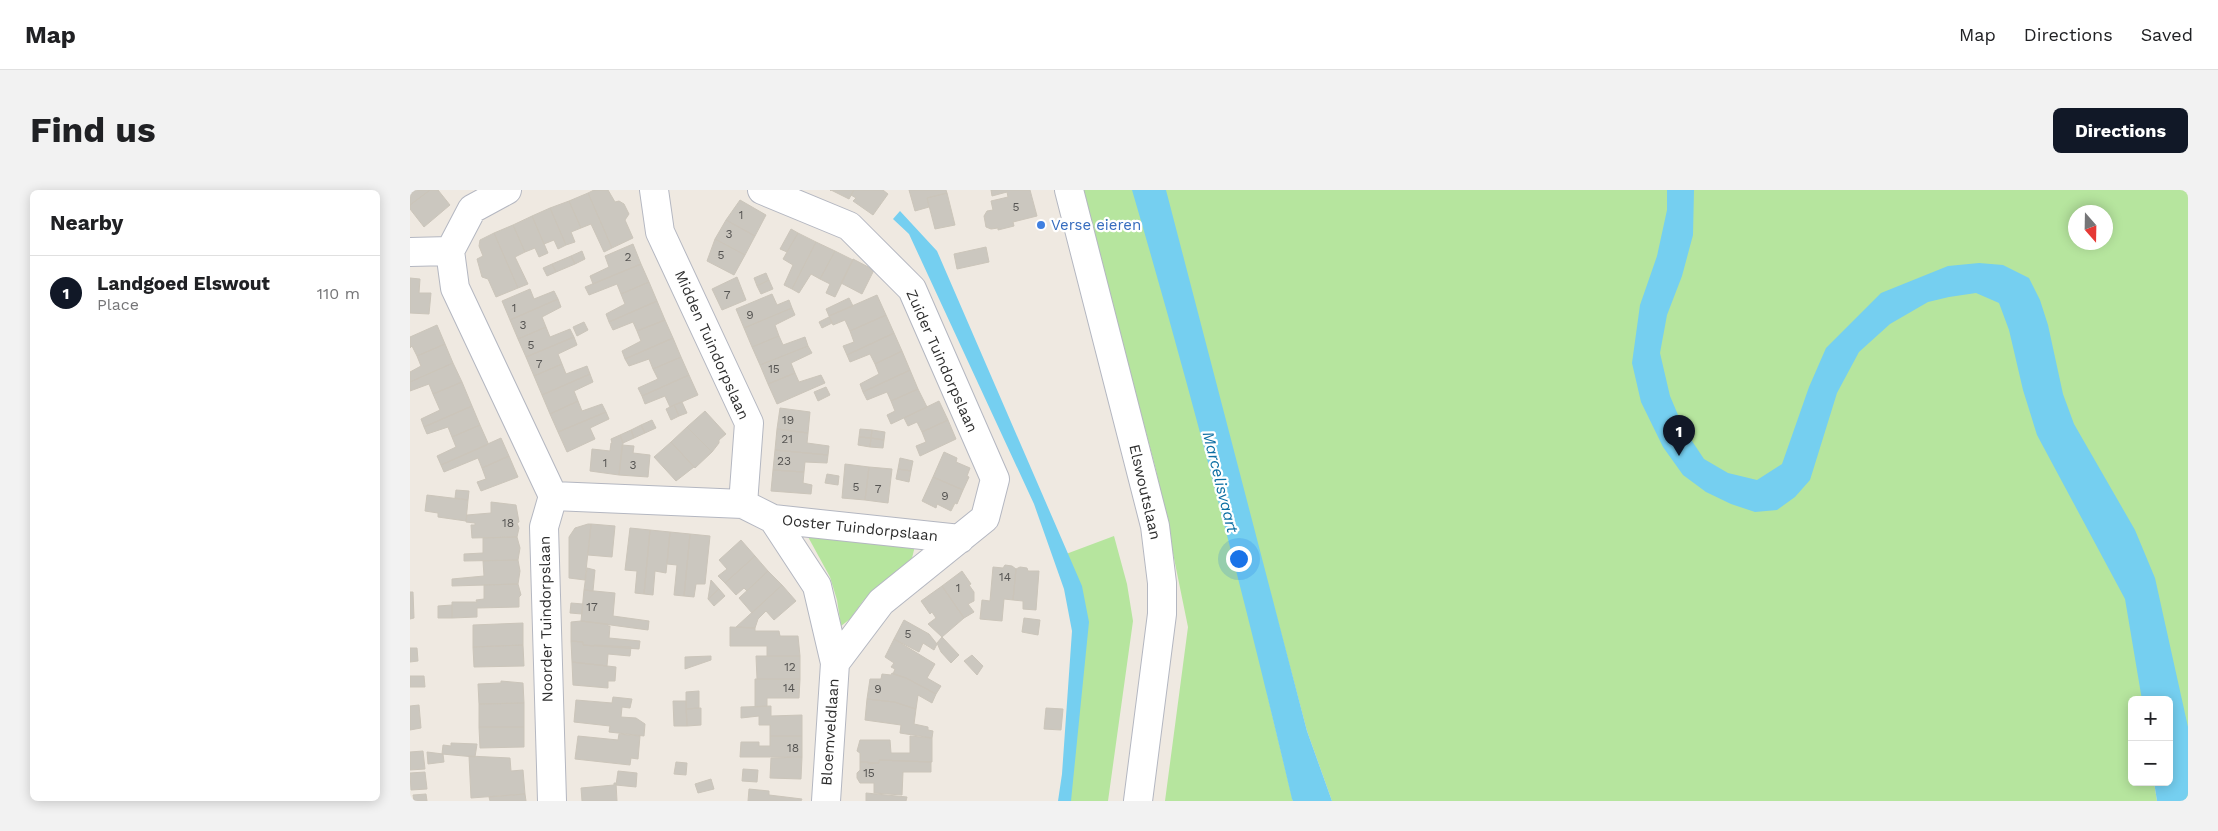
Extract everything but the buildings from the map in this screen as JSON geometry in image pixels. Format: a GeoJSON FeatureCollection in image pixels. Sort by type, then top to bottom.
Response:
{"type":"FeatureCollection","features":[{"type":"Feature","properties":{"kind":"street"},"geometry":{"type":"LineString","coordinates":[[507,190],[467,199],[450,251],[455,288],[554,496]]}},
{"type":"Feature","properties":{"kind":"street","name":"Midden Tuindorpslaan"},"geometry":{"type":"LineString","coordinates":[[654,190],[660,232],[749,424],[743,504]]}},
{"type":"Feature","properties":{"kind":"street","name":"Zuider Tuindorpslaan"},"geometry":{"type":"LineString","coordinates":[[762,190],[849,226],[912,289],[995,479],[985,518],[960,539]]}},
{"type":"Feature","properties":{"kind":"street","name":"Elswoutslaan"},"geometry":{"type":"LineString","coordinates":[[1069,190],[1155,526],[1160,564],[1162,614],[1138,801]]}},
{"type":"Feature","properties":{"kind":"street"},"geometry":{"type":"LineString","coordinates":[[410,252],[450,251]]}},
{"type":"Feature","properties":{"kind":"street","name":"Ooster Tuindorpslaan"},"geometry":{"type":"LineString","coordinates":[[554,496],[743,504],[773,519],[960,539]]}},
{"type":"Feature","properties":{"kind":"street","name":"Noorder Tuindorpslaan"},"geometry":{"type":"LineString","coordinates":[[552,801],[544,527],[554,496]]}},
{"type":"Feature","properties":{"kind":"street","name":"Bloemveldlaan"},"geometry":{"type":"LineString","coordinates":[[773,519],[817,586],[835,663],[826,801]]}},
{"type":"Feature","properties":{"kind":"street","name":"Bloemveldlaan"},"geometry":{"type":"LineString","coordinates":[[835,663],[881,602],[960,539]]}},
{"type":"Feature","properties":{"kind":"green space"},"geometry":{"type":"Polygon","coordinates":[[[1082,190],[2188,190],[2188,801],[2173,786],[2173,696],[2128,696],[2128,786],[2155,786],[2157,801],[1332,801],[1307,731],[1260,554],[1267,693],[1293,801],[1165,801],[1188,627],[1156,470],[1082,190]]]}},
{"type":"Feature","properties":{"kind":"green space"},"geometry":{"type":"Polygon","coordinates":[[[807,535],[915,546],[912,558],[863,601],[850,619],[841,626],[837,600],[830,577],[807,535]]]}},
{"type":"Feature","properties":{"kind":"green space"},"geometry":{"type":"Polygon","coordinates":[[[1114,536],[1127,584],[1133,621],[1108,801],[1063,801],[1075,622],[1058,557],[1114,536]]]}},
{"type":"Feature","properties":{"kind":"water","name":"Marcelisvaart"},"geometry":{"type":"Polygon","coordinates":[[[1132,190],[1166,190],[1307,731],[1332,801],[1293,801],[1292,799],[1216,493],[1132,190]]]}},
{"type":"Feature","properties":{"kind":"water"},"geometry":{"type":"Polygon","coordinates":[[[1667,190],[1694,190],[1693,235],[1682,276],[1667,315],[1660,353],[1670,396],[1684,429],[1704,459],[1728,473],[1757,480],[1782,464],[1809,387],[1826,348],[1881,293],[1948,266],[1979,263],[2003,265],[2029,278],[2040,300],[2048,325],[2063,394],[2074,424],[2135,530],[2155,578],[2188,727],[2188,801],[2157,801],[2155,786],[2173,786],[2173,696],[2141,696],[2125,599],[2037,435],[2023,390],[2009,330],[1999,303],[1976,293],[1949,297],[1928,302],[1890,324],[1859,352],[1837,393],[1810,480],[1795,497],[1777,510],[1755,512],[1731,504],[1706,492],[1683,475],[1663,447],[1641,402],[1632,363],[1640,305],[1657,256],[1667,210],[1667,190]]]}},
{"type":"Feature","properties":{"kind":"water"},"geometry":{"type":"Polygon","coordinates":[[[900,211],[937,251],[1082,586],[1089,622],[1071,801],[1058,801],[1062,774],[1072,631],[1064,589],[1034,504],[909,234],[893,219],[900,211]]]}},
{"type":"Feature","properties":{"kind":"place","name":"Verse eieren"},"geometry":{"type":"Point","coordinates":[1041,225]}},
{"type":"Feature","properties":{"kind":"place","name":"Landgoed Elswout"},"geometry":{"type":"Point","coordinates":[1679,456]}}]}
